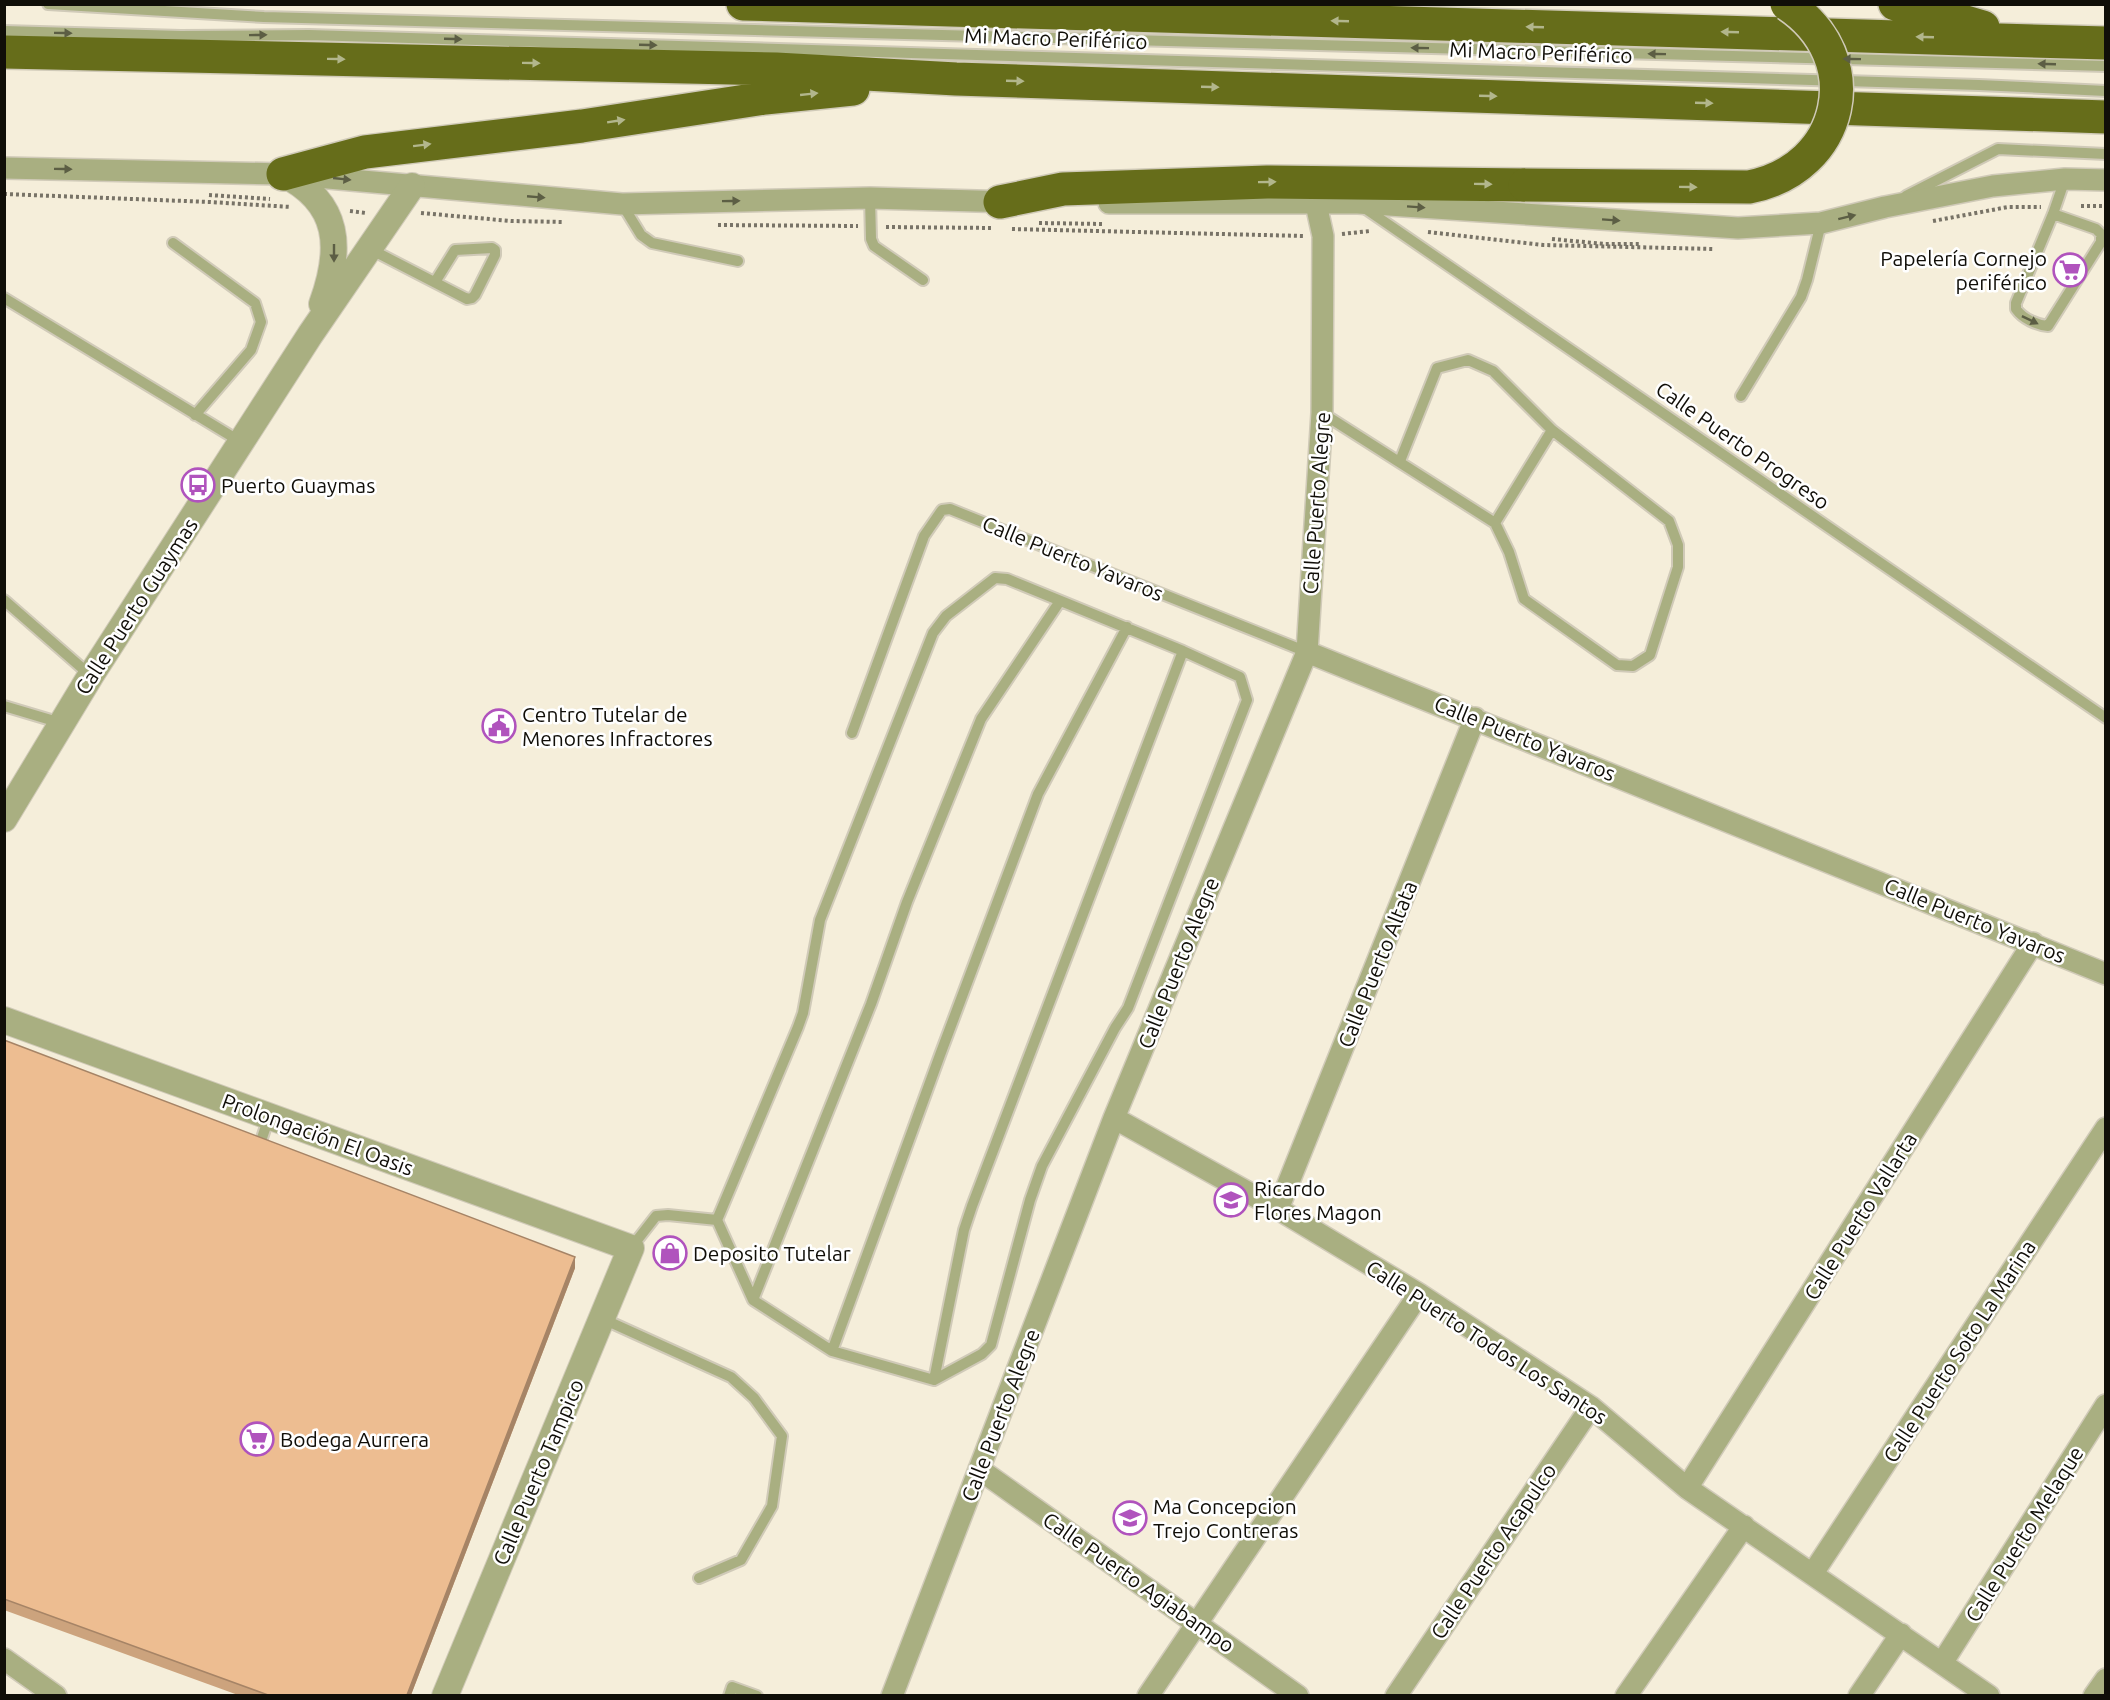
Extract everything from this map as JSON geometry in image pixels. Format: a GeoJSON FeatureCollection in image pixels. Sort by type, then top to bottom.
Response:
{"type":"FeatureCollection","features":[{"type":"Feature","properties":{"kind":"highway"},"geometry":{"type":"LineString","coordinates":[[743,4],[2106,43]]}},
{"type":"Feature","properties":{"kind":"highway"},"geometry":{"type":"LineString","coordinates":[[1005,12],[1041,4]]}},
{"type":"Feature","properties":{"kind":"highway"},"geometry":{"type":"LineString","coordinates":[[1000,202],[1063,189],[1267,182],[1749,187],[1765,184],[1795,170],[1808,159],[1833,117],[1836,84],[1829,52],[1821,37],[1800,13],[1787,4]]}},
{"type":"Feature","properties":{"kind":"highway"},"geometry":{"type":"LineString","coordinates":[[1895,4],[1935,13],[2025,40]]}},
{"type":"Feature","properties":{"kind":"highway"},"geometry":{"type":"LineString","coordinates":[[4,52],[776,69],[956,79],[2106,117]]}},
{"type":"Feature","properties":{"kind":"highway"},"geometry":{"type":"LineString","coordinates":[[283,174],[365,152],[582,126],[765,98],[956,79]]}},
{"type":"Feature","properties":{"kind":"street"},"geometry":{"type":"LineString","coordinates":[[4,168],[283,174],[622,204],[870,198],[1000,202],[1358,203],[1738,228],[1821,223],[1885,207],[1993,186],[2065,179],[2106,180]]}},
{"type":"Feature","properties":{"kind":"street","name":"Calle Puerto Guaymas"},"geometry":{"type":"LineString","coordinates":[[283,174],[306,188],[323,209],[330,221],[333,237],[334,267],[310,335]]}},
{"type":"Feature","properties":{"kind":"street","name":"Calle Puerto Guaymas"},"geometry":{"type":"LineString","coordinates":[[4,819],[91,675],[241,442],[310,335],[412,186]]}},
{"type":"Feature","properties":{"kind":"street","name":"Calle Puerto Alegre"},"geometry":{"type":"LineString","coordinates":[[892,1695],[1114,1118],[1307,652],[1322,413],[1323,236],[1316,204]]}},
{"type":"Feature","properties":{"kind":"street","name":"Calle Puerto Yavaros"},"geometry":{"type":"LineString","coordinates":[[1307,652],[2106,974]]}},
{"type":"Feature","properties":{"kind":"street","name":"Calle Puerto Altata"},"geometry":{"type":"LineString","coordinates":[[1278,1209],[1475,718]]}},
{"type":"Feature","properties":{"kind":"street","name":"Calle Puerto Vallarta"},"geometry":{"type":"LineString","coordinates":[[1688,1488],[2033,943]]}},
{"type":"Feature","properties":{"kind":"street","name":"Prolongación El Oasis"},"geometry":{"type":"LineString","coordinates":[[4,1020],[42,1039],[269,1117],[631,1248]]}},
{"type":"Feature","properties":{"kind":"street","name":"Calle Puerto Todos Los Santos"},"geometry":{"type":"LineString","coordinates":[[1114,1118],[1278,1209],[1419,1294],[1591,1407],[1688,1488],[1989,1695]]}},
{"type":"Feature","properties":{"kind":"street","name":"Calle Puerto Soto La Marina"},"geometry":{"type":"LineString","coordinates":[[1813,1574],[2106,1128]]}},
{"type":"Feature","properties":{"kind":"street","name":"Calle Puerto Tampico"},"geometry":{"type":"LineString","coordinates":[[445,1695],[631,1248]]}},
{"type":"Feature","properties":{"kind":"street"},"geometry":{"type":"LineString","coordinates":[[1148,1695],[1419,1294]]}},
{"type":"Feature","properties":{"kind":"street","name":"Calle Puerto Melaque"},"geometry":{"type":"LineString","coordinates":[[1942,1663],[2106,1405]]}},
{"type":"Feature","properties":{"kind":"street","name":"Calle Puerto Acapulco"},"geometry":{"type":"LineString","coordinates":[[1396,1695],[1591,1407]]}},
{"type":"Feature","properties":{"kind":"street","name":"Calle Puerto Agiabampo"},"geometry":{"type":"LineString","coordinates":[[979,1469],[1298,1695]]}},
{"type":"Feature","properties":{"kind":"street"},"geometry":{"type":"LineString","coordinates":[[1626,1695],[1744,1526]]}},
{"type":"Feature","properties":{"kind":"street"},"geometry":{"type":"LineString","coordinates":[[1859,1695],[1900,1634]]}},
{"type":"Feature","properties":{"kind":"street"},"geometry":{"type":"LineString","coordinates":[[4,1659],[56,1695]]}},
{"type":"Feature","properties":{"kind":"street"},"geometry":{"type":"LineString","coordinates":[[2094,1695],[2106,1679]]}},
{"type":"Feature","properties":{"kind":"lane","name":"Mi Macro Periférico"},"geometry":{"type":"LineString","coordinates":[[48,4],[276,18],[2106,66]]}},
{"type":"Feature","properties":{"kind":"lane","name":"Mi Macro Periférico"},"geometry":{"type":"LineString","coordinates":[[4,32],[181,36],[309,35],[1979,85],[2106,91]]}},
{"type":"Feature","properties":{"kind":"lane"},"geometry":{"type":"LineString","coordinates":[[1885,207],[1998,148],[2106,154]]}},
{"type":"Feature","properties":{"kind":"lane"},"geometry":{"type":"LineString","coordinates":[[2054,210],[2096,229],[2101,234],[2101,242],[2048,326],[2020,315],[2016,309],[2016,303],[2065,179]]}},
{"type":"Feature","properties":{"kind":"lane"},"geometry":{"type":"LineString","coordinates":[[870,198],[871,239],[874,246],[923,280]]}},
{"type":"Feature","properties":{"kind":"lane","name":"Calle Puerto Progreso"},"geometry":{"type":"LineString","coordinates":[[1358,203],[2106,718]]}},
{"type":"Feature","properties":{"kind":"lane"},"geometry":{"type":"LineString","coordinates":[[622,204],[641,235],[652,243],[738,261]]}},
{"type":"Feature","properties":{"kind":"lane"},"geometry":{"type":"LineString","coordinates":[[1740,396],[1801,297],[1821,223]]}},
{"type":"Feature","properties":{"kind":"lane"},"geometry":{"type":"LineString","coordinates":[[173,243],[255,303],[261,322],[251,350],[195,415]]}},
{"type":"Feature","properties":{"kind":"lane"},"geometry":{"type":"LineString","coordinates":[[370,249],[435,282],[467,298],[472,298],[495,255],[495,250],[492,248],[455,250],[435,282]]}},
{"type":"Feature","properties":{"kind":"lane"},"geometry":{"type":"LineString","coordinates":[[4,298],[241,442]]}},
{"type":"Feature","properties":{"kind":"lane"},"geometry":{"type":"LineString","coordinates":[[1322,413],[1495,523],[1509,552],[1524,600],[1617,665],[1633,666],[1650,655],[1678,567],[1678,545],[1670,521],[1552,430],[1493,371],[1468,360],[1437,368],[1400,461]]}},
{"type":"Feature","properties":{"kind":"lane"},"geometry":{"type":"LineString","coordinates":[[1495,523],[1552,430]]}},
{"type":"Feature","properties":{"kind":"lane","name":"Calle Puerto Yavaros"},"geometry":{"type":"LineString","coordinates":[[852,733],[924,536],[942,510],[951,509],[1307,652]]}},
{"type":"Feature","properties":{"kind":"lane"},"geometry":{"type":"LineString","coordinates":[[995,578],[1007,579],[1060,601],[1127,627],[1240,677],[1246,700],[1128,1008],[1115,1028],[1042,1166],[1030,1200],[991,1345],[982,1354],[934,1380],[832,1351],[753,1300],[717,1221],[798,1027],[820,920],[933,633],[946,616],[995,578]]}},
{"type":"Feature","properties":{"kind":"lane"},"geometry":{"type":"LineString","coordinates":[[4,600],[91,675]]}},
{"type":"Feature","properties":{"kind":"lane"},"geometry":{"type":"LineString","coordinates":[[753,1300],[871,1004],[907,902],[981,719],[1060,601]]}},
{"type":"Feature","properties":{"kind":"lane"},"geometry":{"type":"LineString","coordinates":[[832,1351],[1038,794],[1127,627]]}},
{"type":"Feature","properties":{"kind":"lane"},"geometry":{"type":"LineString","coordinates":[[934,1380],[964,1230],[972,1206],[1183,651]]}},
{"type":"Feature","properties":{"kind":"lane"},"geometry":{"type":"LineString","coordinates":[[4,706],[61,723]]}},
{"type":"Feature","properties":{"kind":"lane"},"geometry":{"type":"LineString","coordinates":[[253,1165],[269,1117]]}},
{"type":"Feature","properties":{"kind":"lane"},"geometry":{"type":"LineString","coordinates":[[631,1248],[656,1216],[668,1215],[717,1221]]}},
{"type":"Feature","properties":{"kind":"lane"},"geometry":{"type":"LineString","coordinates":[[602,1318],[731,1377],[754,1398],[782,1436],[772,1506],[741,1560],[699,1578]]}},
{"type":"Feature","properties":{"kind":"lane"},"geometry":{"type":"LineString","coordinates":[[729,1695],[732,1687],[757,1695]]}},
{"type":"Feature","properties":{"kind":"path"},"geometry":{"type":"LineString","coordinates":[[4,194],[210,202],[377,214],[395,211],[511,221],[567,222]]}},
{"type":"Feature","properties":{"kind":"path"},"geometry":{"type":"LineString","coordinates":[[1922,223],[2008,207],[2054,210],[2106,206]]}},
{"type":"Feature","properties":{"kind":"path"},"geometry":{"type":"LineString","coordinates":[[717,225],[1323,236],[1395,229],[1543,244],[1722,249]]}},
{"type":"Feature","properties":{"kind":"building","name":"Bodega Aurrera"},"geometry":{"type":"Polygon","coordinates":[[[4,1040],[575,1257],[407,1695],[268,1695],[4,1599],[4,1040]]]}},
{"type":"Feature","properties":{"kind":"place","name":"Papelería Cornejo periférico"},"geometry":{"type":"Point","coordinates":[2070,270]}},
{"type":"Feature","properties":{"kind":"place","name":"Puerto Guaymas"},"geometry":{"type":"Point","coordinates":[198,485]}},
{"type":"Feature","properties":{"kind":"place","name":"Centro Tutelar de Menores Infractores"},"geometry":{"type":"Point","coordinates":[499,726]}},
{"type":"Feature","properties":{"kind":"place","name":"Ricardo Flores Magon"},"geometry":{"type":"Point","coordinates":[1231,1200]}},
{"type":"Feature","properties":{"kind":"place","name":"Deposito Tutelar"},"geometry":{"type":"Point","coordinates":[670,1253]}},
{"type":"Feature","properties":{"kind":"place","name":"Bodega Aurrera"},"geometry":{"type":"Point","coordinates":[257,1439]}},
{"type":"Feature","properties":{"kind":"place","name":"Ma Concepcion Trejo Contreras"},"geometry":{"type":"Point","coordinates":[1130,1518]}}]}
